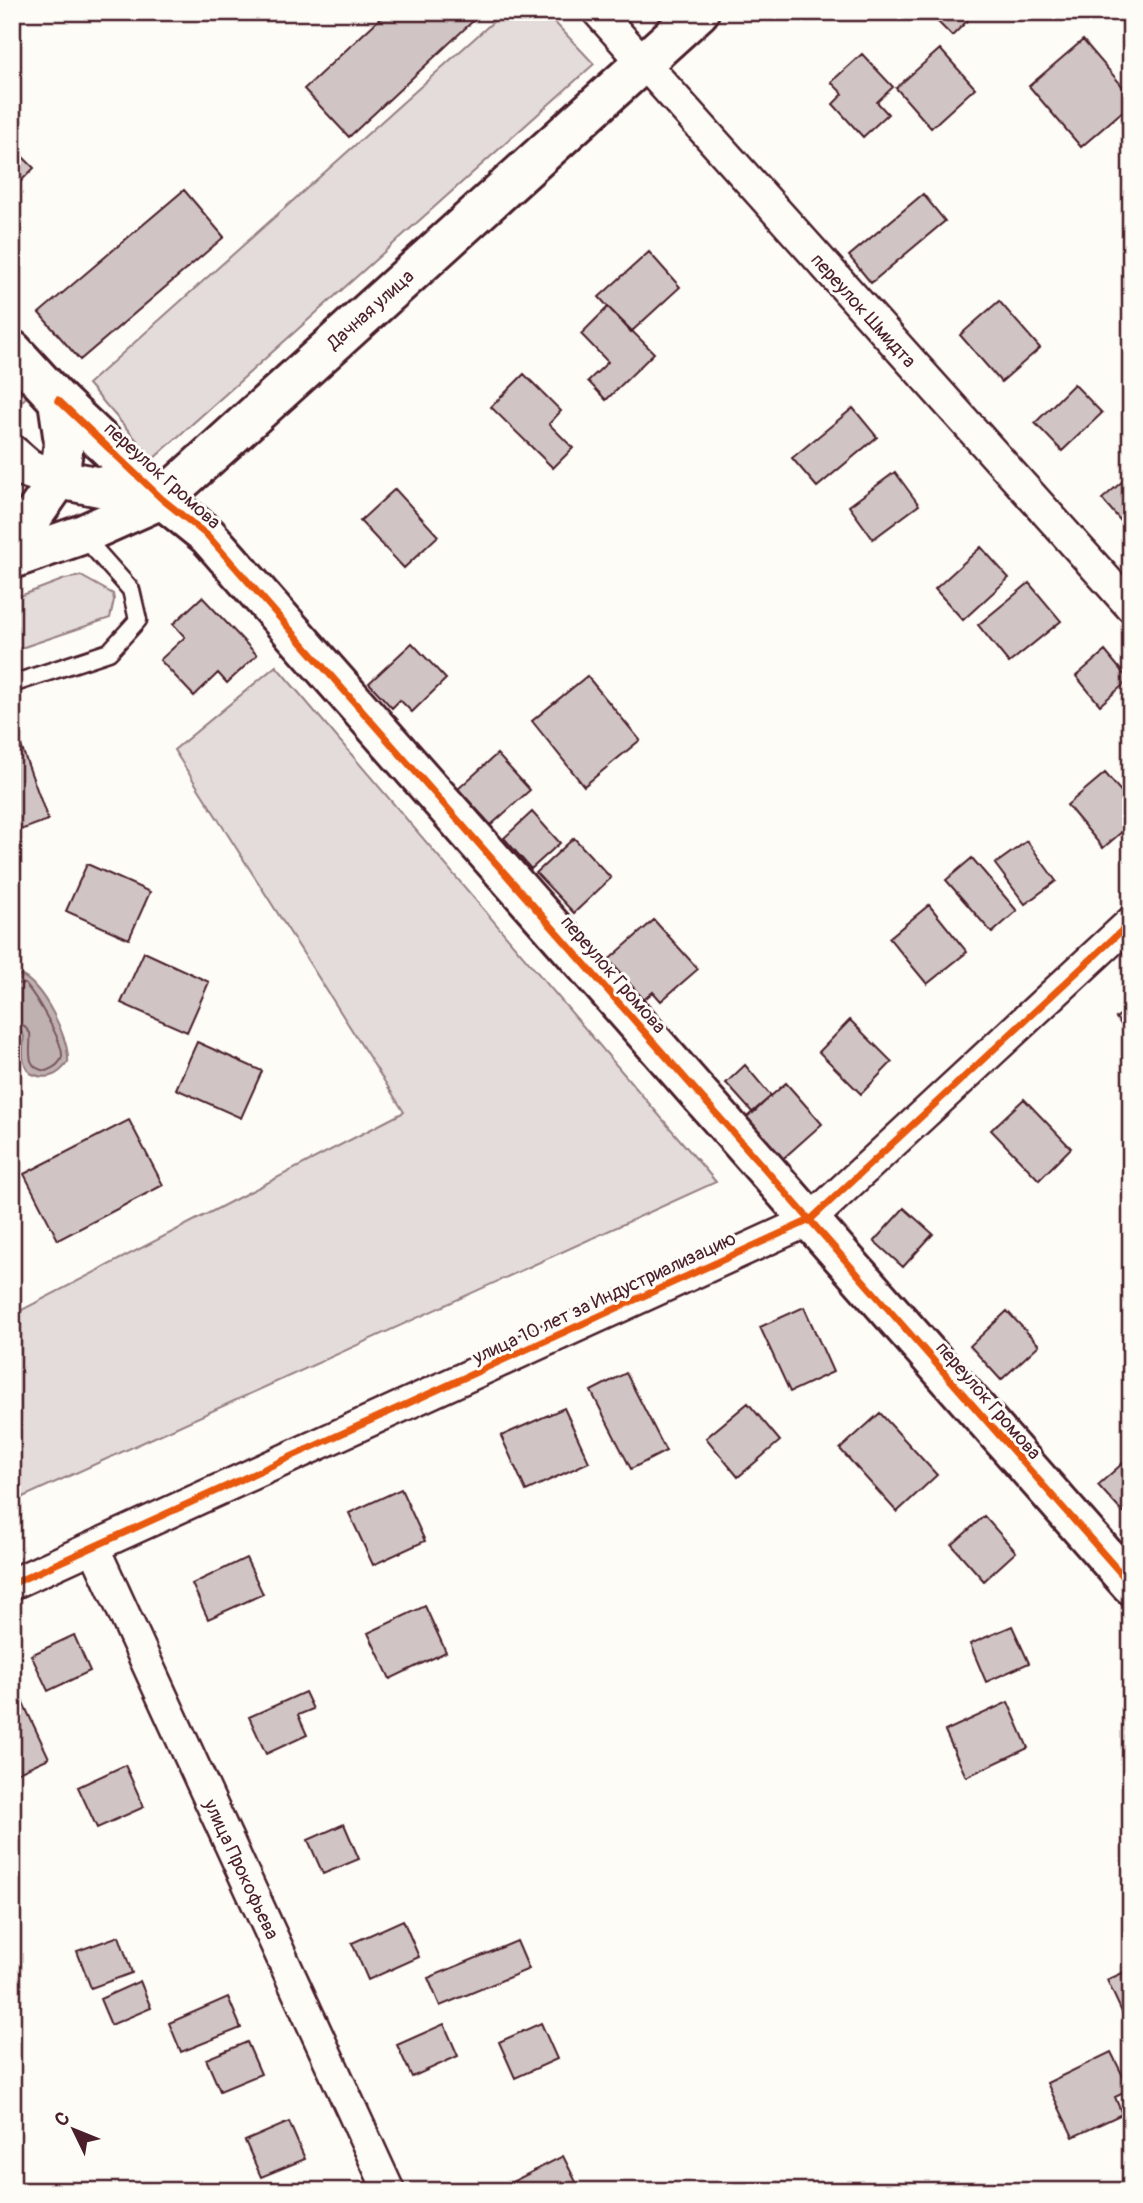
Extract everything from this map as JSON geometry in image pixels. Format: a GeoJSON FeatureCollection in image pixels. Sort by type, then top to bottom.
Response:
{"type":"FeatureCollection","features":[{"type":"Feature","properties":{"kind":"street","name":"переулок Шмидта"},"geometry":{"type":"LineString","coordinates":[[598,12],[1131,607]]}},
{"type":"Feature","properties":{"kind":"street","name":"Дачная улица"},"geometry":{"type":"LineString","coordinates":[[12,559],[81,535],[162,499],[699,12]]}},
{"type":"Feature","properties":{"kind":"street","name":"переулок Громова"},"geometry":{"type":"LineString","coordinates":[[12,350],[58,400],[162,499],[208,536],[1131,1585]]}},
{"type":"Feature","properties":{"kind":"street"},"geometry":{"type":"LineString","coordinates":[[12,540],[59,479],[64,442],[58,400]]}},
{"type":"Feature","properties":{"kind":"street"},"geometry":{"type":"LineString","coordinates":[[12,455],[28,469],[59,479],[162,499]]}},
{"type":"Feature","properties":{"kind":"street","name":"улица 10 лет за Индустриализацию"},"geometry":{"type":"LineString","coordinates":[[12,1584],[810,1220],[1131,922]]}},
{"type":"Feature","properties":{"kind":"street","name":"улица Прокофьева"},"geometry":{"type":"LineString","coordinates":[[94,1548],[389,2191]]}},
{"type":"Feature","properties":{"kind":"lane"},"geometry":{"type":"LineString","coordinates":[[12,684],[110,652],[138,620],[131,590],[81,535]]}},
{"type":"Feature","properties":{"kind":"shaded area"},"geometry":{"type":"Polygon","coordinates":[[[504,12],[545,12],[594,64],[153,459],[88,384],[504,12]]]}},
{"type":"Feature","properties":{"kind":"shaded area"},"geometry":{"type":"Polygon","coordinates":[[[12,373],[31,393],[12,410],[12,373]]]}},
{"type":"Feature","properties":{"kind":"shaded area"},"geometry":{"type":"Polygon","coordinates":[[[81,576],[113,594],[110,618],[12,651],[12,599],[65,579],[81,576]]]}},
{"type":"Feature","properties":{"kind":"shaded area"},"geometry":{"type":"Polygon","coordinates":[[[276,666],[716,1182],[12,1502],[12,1315],[404,1112],[174,750],[276,666]]]}},
{"type":"Feature","properties":{"kind":"water"},"geometry":{"type":"Polygon","coordinates":[[[20,975],[37,989],[45,1000],[64,1040],[68,1062],[52,1076],[42,1077],[30,1073],[23,1060],[24,1036],[19,1030],[12,1028],[12,977],[20,975]]]}},
{"type":"Feature","properties":{"kind":"building"},"geometry":{"type":"Polygon","coordinates":[[[387,12],[465,12],[473,21],[349,137],[304,89],[387,12]]]}},
{"type":"Feature","properties":{"kind":"building"},"geometry":{"type":"Polygon","coordinates":[[[928,12],[973,12],[974,14],[952,36],[928,12]]]}},
{"type":"Feature","properties":{"kind":"building"},"geometry":{"type":"Polygon","coordinates":[[[1083,40],[1131,96],[1131,104],[1081,147],[1029,86],[1083,40]]]}},
{"type":"Feature","properties":{"kind":"building"},"geometry":{"type":"Polygon","coordinates":[[[940,49],[975,88],[931,128],[896,88],[940,49]]]}},
{"type":"Feature","properties":{"kind":"building"},"geometry":{"type":"Polygon","coordinates":[[[862,54],[893,87],[877,102],[888,114],[863,137],[833,104],[843,94],[831,82],[862,54]]]}},
{"type":"Feature","properties":{"kind":"building"},"geometry":{"type":"Polygon","coordinates":[[[12,146],[34,168],[12,190],[12,146]]]}},
{"type":"Feature","properties":{"kind":"building"},"geometry":{"type":"Polygon","coordinates":[[[184,190],[224,237],[80,360],[39,313],[184,190]]]}},
{"type":"Feature","properties":{"kind":"building"},"geometry":{"type":"Polygon","coordinates":[[[923,194],[945,221],[871,283],[849,256],[923,194]]]}},
{"type":"Feature","properties":{"kind":"building"},"geometry":{"type":"Polygon","coordinates":[[[649,252],[680,287],[631,332],[599,297],[649,252]]]}},
{"type":"Feature","properties":{"kind":"building"},"geometry":{"type":"Polygon","coordinates":[[[999,301],[1040,348],[1001,382],[960,335],[999,301]]]}},
{"type":"Feature","properties":{"kind":"building"},"geometry":{"type":"Polygon","coordinates":[[[608,307],[654,353],[606,400],[588,381],[608,362],[581,334],[608,307]]]}},
{"type":"Feature","properties":{"kind":"building"},"geometry":{"type":"Polygon","coordinates":[[[524,374],[561,411],[549,424],[573,448],[553,468],[491,407],[524,374]]]}},
{"type":"Feature","properties":{"kind":"building"},"geometry":{"type":"Polygon","coordinates":[[[1074,384],[1102,413],[1062,451],[1035,423],[1074,384]]]}},
{"type":"Feature","properties":{"kind":"building"},"geometry":{"type":"Polygon","coordinates":[[[853,408],[877,437],[817,487],[792,458],[853,408]]]}},
{"type":"Feature","properties":{"kind":"building"},"geometry":{"type":"Polygon","coordinates":[[[895,472],[919,505],[873,539],[849,506],[895,472]]]}},
{"type":"Feature","properties":{"kind":"building"},"geometry":{"type":"Polygon","coordinates":[[[1131,474],[1131,533],[1102,499],[1131,474]]]}},
{"type":"Feature","properties":{"kind":"building"},"geometry":{"type":"Polygon","coordinates":[[[395,489],[438,536],[404,568],[360,521],[395,489]]]}},
{"type":"Feature","properties":{"kind":"building"},"geometry":{"type":"Polygon","coordinates":[[[981,547],[1009,578],[963,620],[935,589],[981,547]]]}},
{"type":"Feature","properties":{"kind":"building"},"geometry":{"type":"Polygon","coordinates":[[[1029,583],[1061,621],[1009,663],[978,625],[1029,583]]]}},
{"type":"Feature","properties":{"kind":"building"},"geometry":{"type":"Polygon","coordinates":[[[202,597],[257,655],[227,683],[218,673],[194,696],[160,660],[185,637],[173,624],[202,597]]]}},
{"type":"Feature","properties":{"kind":"building"},"geometry":{"type":"Polygon","coordinates":[[[412,643],[446,679],[412,712],[400,700],[392,708],[369,683],[412,643]]]}},
{"type":"Feature","properties":{"kind":"building"},"geometry":{"type":"Polygon","coordinates":[[[1105,651],[1129,680],[1100,705],[1076,676],[1105,651]]]}},
{"type":"Feature","properties":{"kind":"building"},"geometry":{"type":"Polygon","coordinates":[[[587,676],[640,740],[584,786],[532,721],[587,676]]]}},
{"type":"Feature","properties":{"kind":"building"},"geometry":{"type":"Polygon","coordinates":[[[16,732],[48,820],[12,833],[12,733],[16,732]]]}},
{"type":"Feature","properties":{"kind":"building"},"geometry":{"type":"Polygon","coordinates":[[[497,754],[530,790],[491,825],[458,789],[497,754]]]}},
{"type":"Feature","properties":{"kind":"building"},"geometry":{"type":"Polygon","coordinates":[[[1105,773],[1131,803],[1131,824],[1103,848],[1067,805],[1105,773]]]}},
{"type":"Feature","properties":{"kind":"building"},"geometry":{"type":"Polygon","coordinates":[[[532,812],[560,843],[531,869],[504,838],[532,812]]]}},
{"type":"Feature","properties":{"kind":"building"},"geometry":{"type":"Polygon","coordinates":[[[574,838],[611,878],[574,913],[536,873],[574,838]]]}},
{"type":"Feature","properties":{"kind":"building"},"geometry":{"type":"Polygon","coordinates":[[[1027,841],[1056,881],[1025,904],[995,864],[1027,841]]]}},
{"type":"Feature","properties":{"kind":"building"},"geometry":{"type":"Polygon","coordinates":[[[972,858],[1017,911],[992,933],[946,880],[972,858]]]}},
{"type":"Feature","properties":{"kind":"building"},"geometry":{"type":"Polygon","coordinates":[[[87,864],[150,892],[129,939],[66,911],[87,864]]]}},
{"type":"Feature","properties":{"kind":"building"},"geometry":{"type":"Polygon","coordinates":[[[929,905],[967,952],[927,984],[889,938],[929,905]]]}},
{"type":"Feature","properties":{"kind":"building"},"geometry":{"type":"Polygon","coordinates":[[[654,920],[698,969],[661,1001],[653,992],[640,1003],[605,963],[654,920]]]}},
{"type":"Feature","properties":{"kind":"building"},"geometry":{"type":"Polygon","coordinates":[[[144,952],[209,982],[187,1032],[121,1003],[144,952]]]}},
{"type":"Feature","properties":{"kind":"building"},"geometry":{"type":"Polygon","coordinates":[[[1131,1006],[1131,1037],[1116,1018],[1131,1006]]]}},
{"type":"Feature","properties":{"kind":"building"},"geometry":{"type":"Polygon","coordinates":[[[850,1020],[892,1062],[861,1094],[819,1052],[850,1020]]]}},
{"type":"Feature","properties":{"kind":"building"},"geometry":{"type":"Polygon","coordinates":[[[197,1042],[262,1071],[241,1118],[176,1089],[197,1042]]]}},
{"type":"Feature","properties":{"kind":"building"},"geometry":{"type":"Polygon","coordinates":[[[745,1065],[771,1096],[753,1113],[726,1083],[745,1065]]]}},
{"type":"Feature","properties":{"kind":"building"},"geometry":{"type":"Polygon","coordinates":[[[786,1083],[822,1124],[777,1164],[740,1123],[786,1083]]]}},
{"type":"Feature","properties":{"kind":"building"},"geometry":{"type":"Polygon","coordinates":[[[1024,1099],[1071,1148],[1039,1180],[991,1130],[1024,1099]]]}},
{"type":"Feature","properties":{"kind":"building"},"geometry":{"type":"Polygon","coordinates":[[[129,1120],[163,1185],[58,1240],[24,1174],[129,1120]]]}},
{"type":"Feature","properties":{"kind":"building"},"geometry":{"type":"Polygon","coordinates":[[[904,1208],[933,1234],[903,1267],[874,1241],[904,1208]]]}},
{"type":"Feature","properties":{"kind":"building"},"geometry":{"type":"Polygon","coordinates":[[[804,1307],[833,1372],[790,1392],[760,1327],[804,1307]]]}},
{"type":"Feature","properties":{"kind":"building"},"geometry":{"type":"Polygon","coordinates":[[[1007,1311],[1039,1345],[1001,1380],[970,1346],[1007,1311]]]}},
{"type":"Feature","properties":{"kind":"building"},"geometry":{"type":"Polygon","coordinates":[[[626,1373],[666,1451],[631,1469],[591,1391],[626,1373]]]}},
{"type":"Feature","properties":{"kind":"building"},"geometry":{"type":"Polygon","coordinates":[[[748,1403],[780,1441],[738,1477],[706,1438],[748,1403]]]}},
{"type":"Feature","properties":{"kind":"building"},"geometry":{"type":"Polygon","coordinates":[[[564,1408],[589,1462],[526,1491],[501,1436],[564,1408]]]}},
{"type":"Feature","properties":{"kind":"building"},"geometry":{"type":"Polygon","coordinates":[[[880,1413],[937,1475],[897,1512],[840,1449],[880,1413]]]}},
{"type":"Feature","properties":{"kind":"building"},"geometry":{"type":"Polygon","coordinates":[[[1131,1456],[1131,1505],[1123,1513],[1098,1485],[1131,1456]]]}},
{"type":"Feature","properties":{"kind":"building"},"geometry":{"type":"Polygon","coordinates":[[[401,1489],[425,1541],[373,1565],[349,1513],[401,1489]]]}},
{"type":"Feature","properties":{"kind":"building"},"geometry":{"type":"Polygon","coordinates":[[[984,1516],[1016,1552],[984,1581],[952,1545],[984,1516]]]}},
{"type":"Feature","properties":{"kind":"building"},"geometry":{"type":"Polygon","coordinates":[[[246,1558],[263,1594],[208,1619],[192,1584],[246,1558]]]}},
{"type":"Feature","properties":{"kind":"building"},"geometry":{"type":"Polygon","coordinates":[[[425,1606],[446,1652],[390,1679],[368,1633],[425,1606]]]}},
{"type":"Feature","properties":{"kind":"building"},"geometry":{"type":"Polygon","coordinates":[[[1012,1626],[1029,1663],[986,1682],[970,1644],[1012,1626]]]}},
{"type":"Feature","properties":{"kind":"building"},"geometry":{"type":"Polygon","coordinates":[[[74,1635],[90,1671],[48,1691],[31,1655],[74,1635]]]}},
{"type":"Feature","properties":{"kind":"building"},"geometry":{"type":"Polygon","coordinates":[[[12,1679],[49,1758],[12,1775],[12,1679]]]}},
{"type":"Feature","properties":{"kind":"building"},"geometry":{"type":"Polygon","coordinates":[[[305,1692],[313,1709],[298,1715],[307,1735],[266,1754],[249,1717],[305,1692]]]}},
{"type":"Feature","properties":{"kind":"building"},"geometry":{"type":"Polygon","coordinates":[[[1008,1702],[1028,1748],[966,1777],[945,1731],[1008,1702]]]}},
{"type":"Feature","properties":{"kind":"building"},"geometry":{"type":"Polygon","coordinates":[[[125,1765],[144,1807],[97,1828],[78,1787],[125,1765]]]}},
{"type":"Feature","properties":{"kind":"building"},"geometry":{"type":"Polygon","coordinates":[[[344,1824],[359,1859],[323,1874],[308,1840],[344,1824]]]}},
{"type":"Feature","properties":{"kind":"building"},"geometry":{"type":"Polygon","coordinates":[[[403,1920],[419,1957],[368,1980],[352,1943],[403,1920]]]}},
{"type":"Feature","properties":{"kind":"building"},"geometry":{"type":"Polygon","coordinates":[[[119,1936],[132,1973],[91,1988],[77,1951],[119,1936]]]}},
{"type":"Feature","properties":{"kind":"building"},"geometry":{"type":"Polygon","coordinates":[[[517,1941],[529,1969],[440,2006],[428,1978],[517,1941]]]}},
{"type":"Feature","properties":{"kind":"building"},"geometry":{"type":"Polygon","coordinates":[[[1131,1969],[1131,2021],[1127,2023],[1107,1980],[1131,1969]]]}},
{"type":"Feature","properties":{"kind":"building"},"geometry":{"type":"Polygon","coordinates":[[[140,1981],[151,2008],[111,2025],[100,1999],[140,1981]]]}},
{"type":"Feature","properties":{"kind":"building"},"geometry":{"type":"Polygon","coordinates":[[[228,1997],[241,2028],[181,2052],[169,2023],[228,1997]]]}},
{"type":"Feature","properties":{"kind":"building"},"geometry":{"type":"Polygon","coordinates":[[[541,2023],[557,2059],[515,2078],[499,2042],[541,2023]]]}},
{"type":"Feature","properties":{"kind":"building"},"geometry":{"type":"Polygon","coordinates":[[[444,2024],[458,2056],[412,2077],[397,2045],[444,2024]]]}},
{"type":"Feature","properties":{"kind":"building"},"geometry":{"type":"Polygon","coordinates":[[[247,2042],[261,2074],[220,2091],[206,2059],[247,2042]]]}},
{"type":"Feature","properties":{"kind":"building"},"geometry":{"type":"Polygon","coordinates":[[[1111,2052],[1130,2090],[1115,2097],[1122,2114],[1073,2137],[1047,2083],[1111,2052]]]}},
{"type":"Feature","properties":{"kind":"building"},"geometry":{"type":"Polygon","coordinates":[[[289,2122],[305,2159],[261,2177],[245,2141],[289,2122]]]}},
{"type":"Feature","properties":{"kind":"building"},"geometry":{"type":"Polygon","coordinates":[[[563,2156],[580,2190],[516,2191],[512,2182],[563,2156]]]}},
{"type":"Feature","properties":{"kind":"cycle path"},"geometry":{"type":"LineString","coordinates":[[58,400],[162,499],[208,536],[1131,1585]]}},
{"type":"Feature","properties":{"kind":"cycle path"},"geometry":{"type":"LineString","coordinates":[[12,1584],[810,1220],[1131,922]]}}]}
